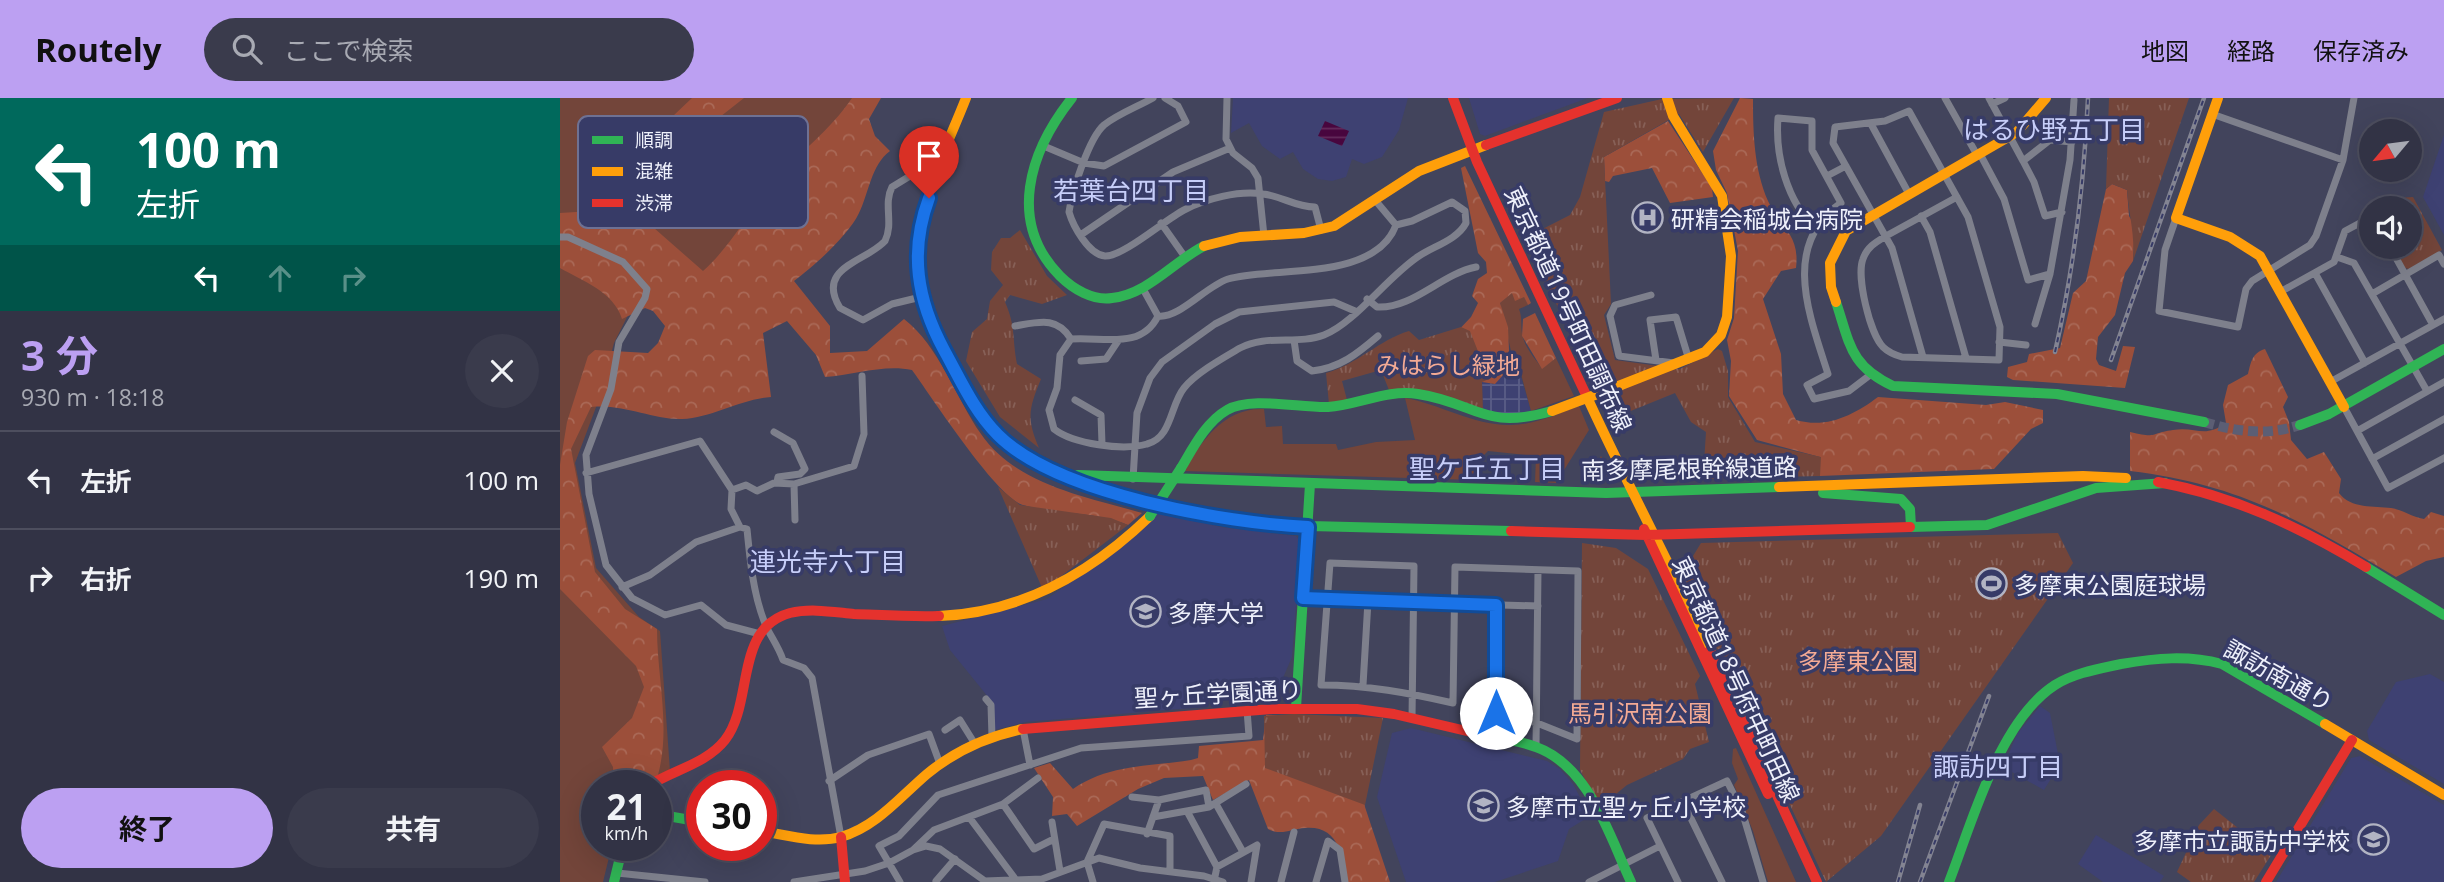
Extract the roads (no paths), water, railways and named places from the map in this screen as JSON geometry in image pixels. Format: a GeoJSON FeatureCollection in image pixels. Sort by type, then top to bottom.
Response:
{"type":"FeatureCollection","features":[{"type":"Feature","properties":{"kind":"main road","name":"南多摩尾根幹線道路"},"geometry":{"type":"LineString","coordinates":[[966,98],[923,214],[917,246],[921,297],[932,327],[982,416],[1013,448],[1046,467],[1092,486],[1208,516],[1265,525],[1651,535],[1997,523],[2090,489],[2125,483],[2165,483]]}},
{"type":"Feature","properties":{"kind":"main road"},"geometry":{"type":"LineString","coordinates":[[1072,98],[1056,122],[1031,185],[1026,210],[1030,232],[1046,259],[1066,284],[1094,298],[1122,297],[1142,287],[1185,257],[1218,242],[1321,230],[1349,218],[1422,170],[1617,98]]}},
{"type":"Feature","properties":{"kind":"main road","name":"東京都道19号町田調布線"},"geometry":{"type":"LineString","coordinates":[[1453,98],[1472,151],[1651,535]]}},
{"type":"Feature","properties":{"kind":"main road"},"geometry":{"type":"LineString","coordinates":[[672,774],[706,758],[731,733],[739,714],[753,648],[763,630],[782,616],[798,612],[968,614],[1038,596],[1127,538],[1150,516],[1210,421],[1242,403],[1329,407],[1391,394],[1412,393],[1495,419],[1529,418],[1704,352],[1721,335],[1727,317],[1731,256],[1718,186],[1673,116],[1667,98]]}},
{"type":"Feature","properties":{"kind":"main road"},"geometry":{"type":"LineString","coordinates":[[2046,98],[2028,124],[2010,137],[1855,224],[1839,240],[1830,263],[1829,276],[1849,347],[1870,375],[1882,383],[1903,388],[2057,394],[2204,422]]}},
{"type":"Feature","properties":{"kind":"main road"},"geometry":{"type":"LineString","coordinates":[[2218,98],[2176,218],[2244,243],[2260,256],[2344,407]]}},
{"type":"Feature","properties":{"kind":"main road"},"geometry":{"type":"LineString","coordinates":[[2300,425],[2344,407],[2444,349]]}},
{"type":"Feature","properties":{"kind":"main road","name":"南多摩尾根幹線道路"},"geometry":{"type":"LineString","coordinates":[[1046,467],[1087,476],[1133,479],[1631,492],[2084,477],[2165,483],[2216,494],[2271,515],[2318,539],[2444,615]]}},
{"type":"Feature","properties":{"kind":"main road"},"geometry":{"type":"LineString","coordinates":[[1296,708],[1310,484]]}},
{"type":"Feature","properties":{"kind":"main road"},"geometry":{"type":"LineString","coordinates":[[1777,488],[1900,499],[1910,509],[1911,527]]}},
{"type":"Feature","properties":{"kind":"main road","name":"東京都道18号府中町田線"},"geometry":{"type":"LineString","coordinates":[[1651,535],[1808,882]]}},
{"type":"Feature","properties":{"kind":"main road","name":"東京都道18号府中町田線"},"geometry":{"type":"LineString","coordinates":[[1651,535],[1817,882]]}},
{"type":"Feature","properties":{"kind":"main road","name":"諏訪南通り"},"geometry":{"type":"LineString","coordinates":[[1948,882],[2015,725],[2037,698],[2077,674],[2156,657],[2201,658],[2234,670],[2444,795]]}},
{"type":"Feature","properties":{"kind":"main road","name":"聖ヶ丘学園通り"},"geometry":{"type":"LineString","coordinates":[[777,833],[813,839],[841,837],[879,817],[940,764],[975,744],[1023,729],[1247,710],[1357,709],[1412,718],[1536,747],[1558,757],[1577,776],[1631,882]]}},
{"type":"Feature","properties":{"kind":"main road"},"geometry":{"type":"LineString","coordinates":[[2266,882],[2352,740]]}},
{"type":"Feature","properties":{"kind":"main road"},"geometry":{"type":"LineString","coordinates":[[841,837],[844,878]]}},
{"type":"Feature","properties":{"kind":"street"},"geometry":{"type":"LineString","coordinates":[[1153,98],[1105,125],[1096,135],[1084,163],[1069,212],[1095,252],[1112,256],[1161,223],[1198,204],[1261,193],[1299,206],[1315,207],[1321,230]]}},
{"type":"Feature","properties":{"kind":"street"},"geometry":{"type":"LineString","coordinates":[[1046,148],[1084,163],[1109,165],[1186,122],[1178,106],[1165,98]]}},
{"type":"Feature","properties":{"kind":"street"},"geometry":{"type":"LineString","coordinates":[[1227,98],[1226,139],[1230,148],[1256,173],[1261,193],[1264,236]]}},
{"type":"Feature","properties":{"kind":"street"},"geometry":{"type":"LineString","coordinates":[[1945,98],[2004,199],[2028,279],[2050,274]]}},
{"type":"Feature","properties":{"kind":"street"},"geometry":{"type":"LineString","coordinates":[[2005,98],[1991,101],[2034,182],[2045,216],[2062,212]]}},
{"type":"Feature","properties":{"kind":"street"},"geometry":{"type":"LineString","coordinates":[[2176,218],[2165,250],[2159,311],[2238,327],[2246,289],[2252,281],[2310,245],[2343,160],[2354,98]]}},
{"type":"Feature","properties":{"kind":"street"},"geometry":{"type":"LineString","coordinates":[[2035,324],[2050,274],[2062,212],[2072,142],[2069,110],[2074,100]]}},
{"type":"Feature","properties":{"kind":"street"},"geometry":{"type":"LineString","coordinates":[[1923,357],[1892,248],[1885,236],[1833,143],[1835,127],[1871,124],[1909,111],[1957,197],[1968,217],[2000,327],[1999,360],[1902,357],[1892,354],[1876,338],[1860,279],[1860,267],[1868,248],[1885,236],[1957,197]]}},
{"type":"Feature","properties":{"kind":"street"},"geometry":{"type":"LineString","coordinates":[[2212,114],[2343,160]]}},
{"type":"Feature","properties":{"kind":"street"},"geometry":{"type":"LineString","coordinates":[[1815,228],[1782,172],[1777,151],[1778,118],[1812,121],[1812,150],[1841,203],[1815,228],[1805,254],[1803,278],[1828,374],[1807,385],[1814,399],[1838,395],[1870,375]]}},
{"type":"Feature","properties":{"kind":"street"},"geometry":{"type":"LineString","coordinates":[[1871,124],[1909,194]]}},
{"type":"Feature","properties":{"kind":"street"},"geometry":{"type":"LineString","coordinates":[[2023,162],[2050,141],[2072,142]]}},
{"type":"Feature","properties":{"kind":"street"},"geometry":{"type":"LineString","coordinates":[[1082,234],[1173,172],[1230,148]]}},
{"type":"Feature","properties":{"kind":"street"},"geometry":{"type":"LineString","coordinates":[[1827,176],[1846,166]]}},
{"type":"Feature","properties":{"kind":"street"},"geometry":{"type":"LineString","coordinates":[[921,297],[892,304],[863,320],[841,309],[834,292],[835,282],[853,260],[886,241],[890,228],[887,201],[892,187],[911,176],[934,182]]}},
{"type":"Feature","properties":{"kind":"street"},"geometry":{"type":"LineString","coordinates":[[1375,200],[1396,225]]}},
{"type":"Feature","properties":{"kind":"street"},"geometry":{"type":"LineString","coordinates":[[1447,202],[1461,207],[1466,217],[1466,223],[1458,234],[1419,256],[1327,334],[1254,343],[1238,349],[1186,386],[1158,438],[1146,444],[1102,444],[1068,437],[1050,424],[1049,410],[1057,388],[1060,355],[1071,339],[1118,341],[1147,332],[1158,316],[1171,314],[1228,279],[1320,270],[1352,261],[1383,243],[1396,225],[1412,221],[1447,202]]}},
{"type":"Feature","properties":{"kind":"street"},"geometry":{"type":"LineString","coordinates":[[1921,216],[1930,232],[1966,358]]}},
{"type":"Feature","properties":{"kind":"street"},"geometry":{"type":"LineString","coordinates":[[1161,223],[1185,257]]}},
{"type":"Feature","properties":{"kind":"street"},"geometry":{"type":"LineString","coordinates":[[2280,292],[2315,273],[2337,257],[2345,231],[2359,223]]}},
{"type":"Feature","properties":{"kind":"street"},"geometry":{"type":"LineString","coordinates":[[560,237],[568,237],[623,261],[647,289],[645,298],[619,342],[611,389],[584,460],[606,565],[622,587],[641,605],[658,614],[673,615],[701,605],[726,625],[763,630],[774,636],[783,660],[804,668],[812,678],[841,837]]}},
{"type":"Feature","properties":{"kind":"street"},"geometry":{"type":"LineString","coordinates":[[2372,294],[2439,256],[2444,264]]}},
{"type":"Feature","properties":{"kind":"street"},"geometry":{"type":"LineString","coordinates":[[2337,257],[2354,263],[2427,391]]}},
{"type":"Feature","properties":{"kind":"street"},"geometry":{"type":"LineString","coordinates":[[2397,259],[2433,325]]}},
{"type":"Feature","properties":{"kind":"street"},"geometry":{"type":"LineString","coordinates":[[1367,299],[1377,307],[1408,300],[1461,270],[1476,268]]}},
{"type":"Feature","properties":{"kind":"street"},"geometry":{"type":"LineString","coordinates":[[2315,273],[2365,363]]}},
{"type":"Feature","properties":{"kind":"street"},"geometry":{"type":"LineString","coordinates":[[1142,287],[1158,316]]}},
{"type":"Feature","properties":{"kind":"street"},"geometry":{"type":"LineString","coordinates":[[1651,295],[1615,305],[1610,316],[1619,356],[1656,360],[1683,362],[1676,317],[1650,320],[1656,360]]}},
{"type":"Feature","properties":{"kind":"street"},"geometry":{"type":"LineString","coordinates":[[1133,479],[1137,413],[1152,373],[1162,362],[1228,316],[1250,309],[1334,302],[1355,311]]}},
{"type":"Feature","properties":{"kind":"street"},"geometry":{"type":"LineString","coordinates":[[2330,382],[2444,319]]}},
{"type":"Feature","properties":{"kind":"street"},"geometry":{"type":"LineString","coordinates":[[1015,326],[1055,322],[1064,328],[1071,339]]}},
{"type":"Feature","properties":{"kind":"street"},"geometry":{"type":"LineString","coordinates":[[1294,340],[1297,361],[1311,371],[1325,370],[1349,360],[1378,335]]}},
{"type":"Feature","properties":{"kind":"street"},"geometry":{"type":"LineString","coordinates":[[1080,361],[1106,359],[1118,341]]}},
{"type":"Feature","properties":{"kind":"street"},"geometry":{"type":"LineString","coordinates":[[1999,342],[2026,345]]}},
{"type":"Feature","properties":{"kind":"street"},"geometry":{"type":"LineString","coordinates":[[732,489],[746,485],[757,491],[777,482],[794,484],[846,470],[856,463],[865,427],[862,376]]}},
{"type":"Feature","properties":{"kind":"street"},"geometry":{"type":"LineString","coordinates":[[2357,431],[2444,382]]}},
{"type":"Feature","properties":{"kind":"street"},"geometry":{"type":"LineString","coordinates":[[1075,400],[1101,415],[1102,444]]}},
{"type":"Feature","properties":{"kind":"street"},"geometry":{"type":"LineString","coordinates":[[2344,407],[2388,488],[2444,458]]}},
{"type":"Feature","properties":{"kind":"street"},"geometry":{"type":"LineString","coordinates":[[2372,459],[2444,419]]}},
{"type":"Feature","properties":{"kind":"street"},"geometry":{"type":"LineString","coordinates":[[774,432],[793,443],[805,470],[800,474],[778,477],[777,482]]}},
{"type":"Feature","properties":{"kind":"street"},"geometry":{"type":"LineString","coordinates":[[586,473],[700,441],[732,489],[730,505],[740,527]]}},
{"type":"Feature","properties":{"kind":"street"},"geometry":{"type":"LineString","coordinates":[[794,484],[795,520]]}},
{"type":"Feature","properties":{"kind":"street"},"geometry":{"type":"LineString","coordinates":[[622,587],[650,575],[696,542],[740,527],[747,529],[763,630]]}},
{"type":"Feature","properties":{"kind":"street"},"geometry":{"type":"LineString","coordinates":[[1412,718],[1413,694],[1414,566],[1330,563],[1321,685],[1363,685],[1413,694],[1453,703],[1455,567],[1578,571],[1577,739],[1537,723],[1496,713],[1496,605]]}},
{"type":"Feature","properties":{"kind":"street"},"geometry":{"type":"LineString","coordinates":[[1536,747],[1538,570]]}},
{"type":"Feature","properties":{"kind":"street"},"geometry":{"type":"LineString","coordinates":[[1303,598],[1538,606]]}},
{"type":"Feature","properties":{"kind":"street"},"geometry":{"type":"LineString","coordinates":[[1363,685],[1368,601]]}},
{"type":"Feature","properties":{"kind":"street"},"geometry":{"type":"LineString","coordinates":[[986,699],[991,705],[992,737]]}},
{"type":"Feature","properties":{"kind":"street"},"geometry":{"type":"LineString","coordinates":[[900,882],[879,846],[899,836],[938,795],[1081,748],[1249,736],[1247,710]]}},
{"type":"Feature","properties":{"kind":"street"},"geometry":{"type":"LineString","coordinates":[[945,730],[960,720],[975,744]]}},
{"type":"Feature","properties":{"kind":"street"},"geometry":{"type":"LineString","coordinates":[[1023,729],[1030,765]]}},
{"type":"Feature","properties":{"kind":"street"},"geometry":{"type":"LineString","coordinates":[[829,781],[868,755],[929,734],[940,764]]}},
{"type":"Feature","properties":{"kind":"street"},"geometry":{"type":"LineString","coordinates":[[794,882],[844,878],[889,863],[913,850],[934,830],[1003,804],[1038,778]]}},
{"type":"Feature","properties":{"kind":"street"},"geometry":{"type":"LineString","coordinates":[[1678,882],[1647,818],[1727,781],[1742,811],[1763,882]]}},
{"type":"Feature","properties":{"kind":"street"},"geometry":{"type":"LineString","coordinates":[[1153,817],[1188,813],[1212,806],[1246,784]]}},
{"type":"Feature","properties":{"kind":"street"},"geometry":{"type":"LineString","coordinates":[[1132,797],[1159,800],[1206,790],[1212,806],[1243,852]]}},
{"type":"Feature","properties":{"kind":"street"},"geometry":{"type":"LineString","coordinates":[[1147,834],[1159,800]]}},
{"type":"Feature","properties":{"kind":"street"},"geometry":{"type":"LineString","coordinates":[[1683,802],[1722,882]]}},
{"type":"Feature","properties":{"kind":"street"},"geometry":{"type":"LineString","coordinates":[[1003,804],[1034,849],[1054,839]]}},
{"type":"Feature","properties":{"kind":"street"},"geometry":{"type":"LineString","coordinates":[[913,850],[933,847],[955,859],[979,881],[1035,881],[1099,858],[1140,868],[1173,870],[1217,881],[1217,867],[1188,813]]}},
{"type":"Feature","properties":{"kind":"street"},"geometry":{"type":"LineString","coordinates":[[969,817],[1016,880]]}},
{"type":"Feature","properties":{"kind":"street"},"geometry":{"type":"LineString","coordinates":[[1052,822],[1060,871]]}},
{"type":"Feature","properties":{"kind":"street"},"geometry":{"type":"LineString","coordinates":[[1093,882],[1087,862],[1104,824],[1147,834],[1170,836],[1174,882]]}},
{"type":"Feature","properties":{"kind":"street"},"geometry":{"type":"LineString","coordinates":[[1280,882],[1294,832]]}},
{"type":"Feature","properties":{"kind":"street"},"geometry":{"type":"LineString","coordinates":[[1316,882],[1328,841],[1340,850],[1345,882]]}},
{"type":"Feature","properties":{"kind":"street"},"geometry":{"type":"LineString","coordinates":[[1217,867],[1257,845],[1259,849],[1251,882]]}},
{"type":"Feature","properties":{"kind":"street"},"geometry":{"type":"LineString","coordinates":[[1589,882],[1602,879],[1660,846]]}},
{"type":"Feature","properties":{"kind":"street"},"geometry":{"type":"LineString","coordinates":[[936,881],[955,859]]}},
{"type":"Feature","properties":{"kind":"street"},"geometry":{"type":"LineString","coordinates":[[616,877],[705,882]]}},
{"type":"Feature","properties":{"kind":"tunnel"},"geometry":{"type":"LineString","coordinates":[[2204,422],[2264,432],[2300,425]]}},
{"type":"Feature","properties":{"kind":"railway"},"geometry":{"type":"LineString","coordinates":[[2055,352],[2077,226],[2088,98]]}},
{"type":"Feature","properties":{"kind":"railway"},"geometry":{"type":"LineString","coordinates":[[2111,360],[2204,98]]}},
{"type":"Feature","properties":{"kind":"railway"},"geometry":{"type":"LineString","coordinates":[[1920,882],[1989,696]]}},
{"type":"Feature","properties":{"kind":"railway"},"geometry":{"type":"LineString","coordinates":[[1898,882],[1920,805]]}},
{"type":"Feature","properties":{"kind":"place","name":"研精会稲城台病院"},"geometry":{"type":"Point","coordinates":[1648,218]}},
{"type":"Feature","properties":{"kind":"place","name":"多摩東公園庭球場"},"geometry":{"type":"Point","coordinates":[1991,584]}},
{"type":"Feature","properties":{"kind":"place","name":"多摩大学"},"geometry":{"type":"Point","coordinates":[1145,612]}},
{"type":"Feature","properties":{"kind":"place","name":"多摩市立聖ヶ丘小学校"},"geometry":{"type":"Point","coordinates":[1483,806]}},
{"type":"Feature","properties":{"kind":"place","name":"多摩市立諏訪中学校"},"geometry":{"type":"Point","coordinates":[2373,840]}},
{"type":"Feature","properties":{"kind":"district","name":"はるひ野五丁目"},"geometry":{"type":"Point","coordinates":[2054,129]}},
{"type":"Feature","properties":{"kind":"district","name":"若葉台四丁目"},"geometry":{"type":"Point","coordinates":[1131,190]}},
{"type":"Feature","properties":{"kind":"district","name":"聖ケ丘五丁目"},"geometry":{"type":"Point","coordinates":[1487,468]}},
{"type":"Feature","properties":{"kind":"district","name":"連光寺六丁目"},"geometry":{"type":"Point","coordinates":[828,561]}},
{"type":"Feature","properties":{"kind":"district","name":"諏訪四丁目"},"geometry":{"type":"Point","coordinates":[1998,766]}},
{"type":"Feature","properties":{"kind":"park label","name":"みはらし緑地"},"geometry":{"type":"Point","coordinates":[1448,364]}},
{"type":"Feature","properties":{"kind":"park label","name":"多摩東公園"},"geometry":{"type":"Point","coordinates":[1858,660]}},
{"type":"Feature","properties":{"kind":"park label","name":"馬引沢南公園"},"geometry":{"type":"Point","coordinates":[1640,712]}}]}
